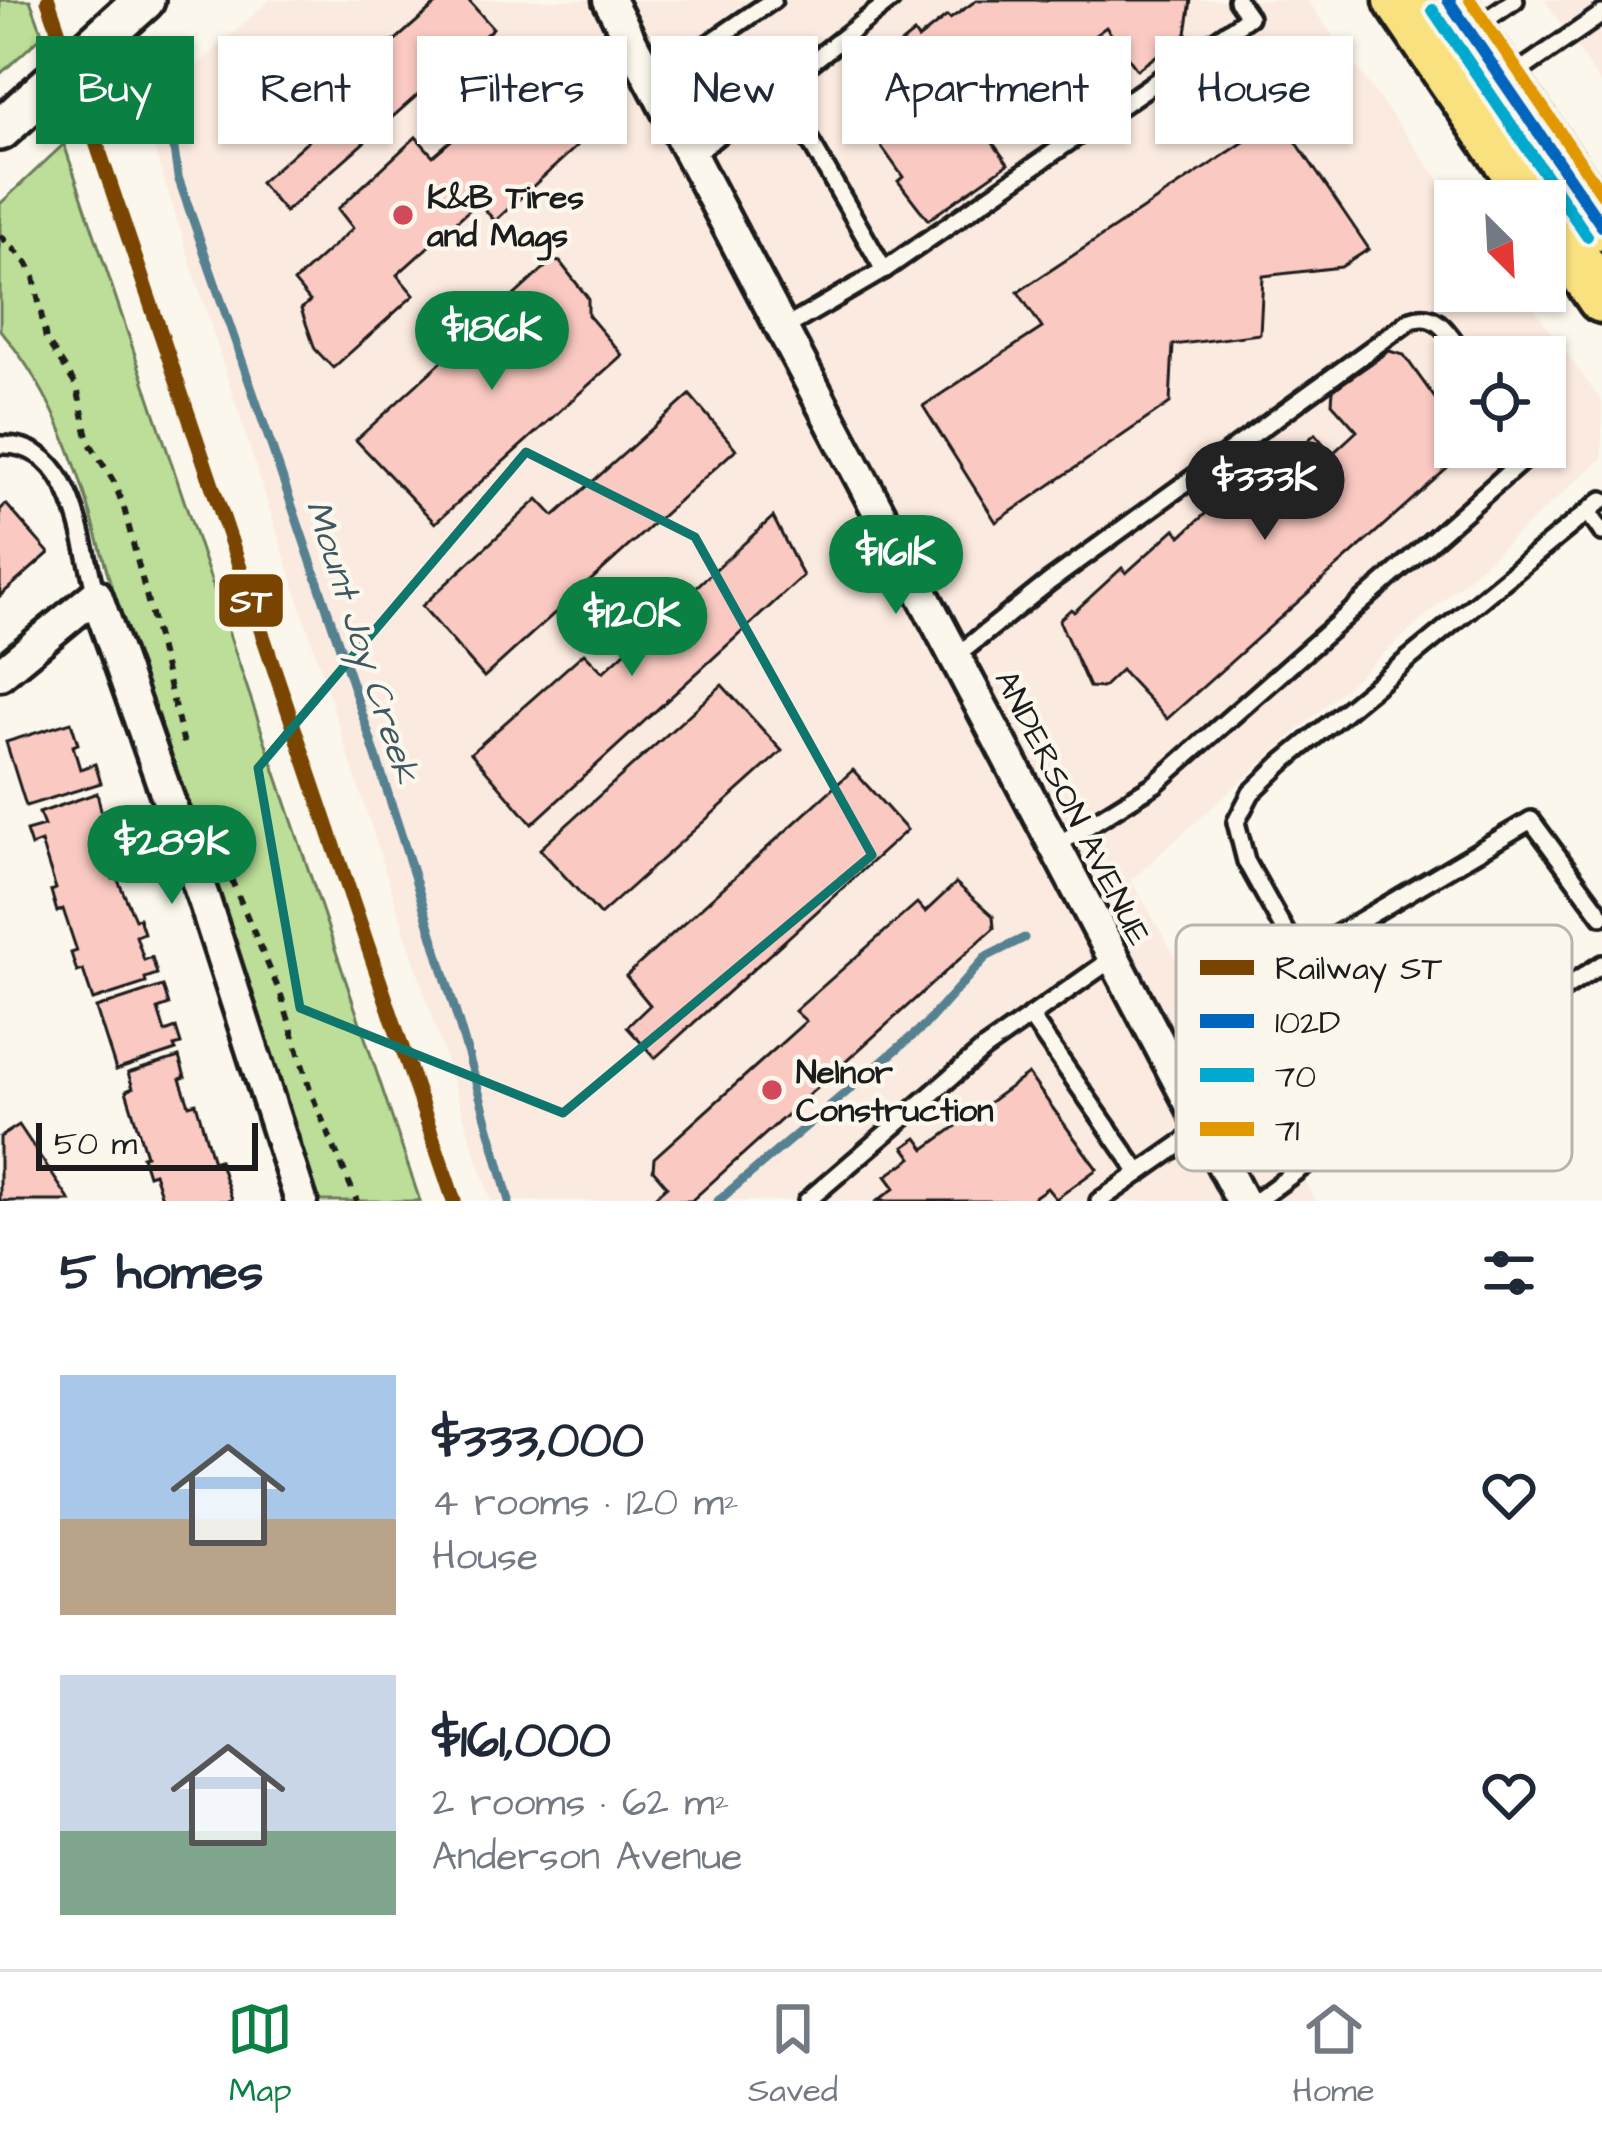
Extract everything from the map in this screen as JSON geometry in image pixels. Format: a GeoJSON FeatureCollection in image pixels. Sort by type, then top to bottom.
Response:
{"type":"FeatureCollection","features":[{"type":"Feature","properties":{"kind":"main road"},"geometry":{"type":"LineString","coordinates":[[1399,0],[1522,180]]}},
{"type":"Feature","properties":{"kind":"main road"},"geometry":{"type":"LineString","coordinates":[[1458,16],[1602,226]]}},
{"type":"Feature","properties":{"kind":"main road"},"geometry":{"type":"LineString","coordinates":[[1566,245],[1602,298]]}},
{"type":"Feature","properties":{"kind":"street"},"geometry":{"type":"LineString","coordinates":[[0,130],[144,0]]}},
{"type":"Feature","properties":{"kind":"street","name":"ANDERSON AVENUE"},"geometry":{"type":"LineString","coordinates":[[609,0],[651,78]]}},
{"type":"Feature","properties":{"kind":"street","name":"ANDERSON AVENUE"},"geometry":{"type":"LineString","coordinates":[[686,144],[1176,1081]]}},
{"type":"Feature","properties":{"kind":"street"},"geometry":{"type":"LineString","coordinates":[[0,674],[96,595],[204,899],[301,1201]]}},
{"type":"Feature","properties":{"kind":"street","name":"ANDERSON AVENUE"},"geometry":{"type":"LineString","coordinates":[[1225,1171],[1242,1201]]}},
{"type":"Feature","properties":{"kind":"lane"},"geometry":{"type":"LineString","coordinates":[[722,36],[773,0]]}},
{"type":"Feature","properties":{"kind":"lane"},"geometry":{"type":"LineString","coordinates":[[818,57],[892,0]]}},
{"type":"Feature","properties":{"kind":"lane"},"geometry":{"type":"LineString","coordinates":[[783,329],[884,270],[1250,17],[1237,0]]}},
{"type":"Feature","properties":{"kind":"lane"},"geometry":{"type":"LineString","coordinates":[[1458,16],[1515,0]]}},
{"type":"Feature","properties":{"kind":"lane"},"geometry":{"type":"LineString","coordinates":[[1504,82],[1602,14]]}},
{"type":"Feature","properties":{"kind":"lane"},"geometry":{"type":"LineString","coordinates":[[692,156],[707,144]]}},
{"type":"Feature","properties":{"kind":"lane"},"geometry":{"type":"LineString","coordinates":[[812,144],[884,270]]}},
{"type":"Feature","properties":{"kind":"lane"},"geometry":{"type":"LineString","coordinates":[[956,657],[1049,582],[1411,320],[1425,315],[1435,318],[1449,336]]}},
{"type":"Feature","properties":{"kind":"lane"},"geometry":{"type":"LineString","coordinates":[[0,445],[21,444],[47,459],[64,479],[96,595]]}},
{"type":"Feature","properties":{"kind":"lane"},"geometry":{"type":"LineString","coordinates":[[1054,848],[1154,784],[1514,468]]}},
{"type":"Feature","properties":{"kind":"lane"},"geometry":{"type":"LineString","coordinates":[[1281,925],[1246,861],[1236,822],[1251,793],[1602,500]]}},
{"type":"Feature","properties":{"kind":"lane"},"geometry":{"type":"LineString","coordinates":[[1588,512],[1602,532]]}},
{"type":"Feature","properties":{"kind":"lane"},"geometry":{"type":"LineString","coordinates":[[1353,925],[1531,820],[1602,916]]}},
{"type":"Feature","properties":{"kind":"lane"},"geometry":{"type":"LineString","coordinates":[[807,1201],[985,1049],[1112,959]]}},
{"type":"Feature","properties":{"kind":"lane"},"geometry":{"type":"LineString","coordinates":[[1572,984],[1602,964]]}},
{"type":"Feature","properties":{"kind":"lane"},"geometry":{"type":"LineString","coordinates":[[1030,1016],[1139,1173]]}},
{"type":"Feature","properties":{"kind":"lane"},"geometry":{"type":"LineString","coordinates":[[1101,1200],[1176,1148]]}},
{"type":"Feature","properties":{"kind":"lane"},"geometry":{"type":"LineString","coordinates":[[1256,1201],[1297,1171]]}},
{"type":"Feature","properties":{"kind":"path"},"geometry":{"type":"LineString","coordinates":[[0,235],[34,277],[46,339],[77,387],[89,442],[124,508],[188,760]]}},
{"type":"Feature","properties":{"kind":"path"},"geometry":{"type":"LineString","coordinates":[[225,866],[281,994],[311,1093],[357,1201]]}},
{"type":"Feature","properties":{"kind":"highlighted area"},"geometry":{"type":"Polygon","coordinates":[[[526,452],[695,537],[872,855],[563,1113],[300,1008],[258,768],[526,452]]]}},
{"type":"Feature","properties":{"kind":"shaded area"},"geometry":{"type":"Polygon","coordinates":[[[270,0],[1307,0],[1333,36],[1155,36],[1155,144],[1353,144],[1353,63],[1439,180],[1434,180],[1434,312],[1536,312],[1554,336],[1434,336],[1434,468],[1566,468],[1566,353],[1602,402],[1602,458],[1131,880],[1176,958],[1176,1171],[1299,1171],[1316,1201],[491,1201],[153,144],[194,144],[194,68],[218,47],[218,144],[393,144],[393,36],[230,36],[270,0]]]}},
{"type":"Feature","properties":{"kind":"shaded area"},"geometry":{"type":"Polygon","coordinates":[[[1545,0],[1602,0],[1602,86],[1545,0]]]}},
{"type":"Feature","properties":{"kind":"green space"},"geometry":{"type":"Polygon","coordinates":[[[0,0],[30,0],[43,35],[36,36],[36,41],[0,74],[0,0]]]}},
{"type":"Feature","properties":{"kind":"green space"},"geometry":{"type":"Polygon","coordinates":[[[64,144],[420,1201],[320,1201],[125,630],[78,473],[47,400],[0,330],[0,204],[64,144]]]}},
{"type":"Feature","properties":{"kind":"building"},"geometry":{"type":"Polygon","coordinates":[[[441,0],[468,0],[493,28],[484,36],[417,36],[417,95],[393,116],[393,42],[441,0]]]}},
{"type":"Feature","properties":{"kind":"building"},"geometry":{"type":"Polygon","coordinates":[[[977,0],[1191,0],[1186,34],[1155,36],[1155,57],[1137,70],[1131,62],[1131,36],[1112,36],[1106,27],[1094,36],[922,36],[947,16],[950,19],[977,0]]]}},
{"type":"Feature","properties":{"kind":"building","name":"K&B Tires and Mags"},"geometry":{"type":"Polygon","coordinates":[[[416,137],[417,144],[433,156],[447,144],[577,146],[495,221],[478,202],[397,275],[414,295],[333,368],[315,349],[301,309],[310,301],[294,282],[353,228],[338,209],[416,137]]]}},
{"type":"Feature","properties":{"kind":"building"},"geometry":{"type":"Polygon","coordinates":[[[304,144],[362,144],[285,212],[260,183],[304,144]]]}},
{"type":"Feature","properties":{"kind":"building"},"geometry":{"type":"Polygon","coordinates":[[[880,144],[994,144],[1008,164],[928,220],[898,181],[903,177],[880,144]]]}},
{"type":"Feature","properties":{"kind":"building"},"geometry":{"type":"Polygon","coordinates":[[[1241,144],[1298,144],[1369,249],[1341,267],[1263,276],[1260,334],[1173,345],[1170,403],[996,522],[923,406],[1042,328],[1018,292],[1241,144]]]}},
{"type":"Feature","properties":{"kind":"building"},"geometry":{"type":"Polygon","coordinates":[[[552,261],[560,262],[588,298],[588,315],[622,355],[435,523],[356,440],[552,261]]]}},
{"type":"Feature","properties":{"kind":"building"},"geometry":{"type":"Polygon","coordinates":[[[1389,351],[1404,355],[1434,397],[1434,468],[1448,468],[1167,719],[1121,670],[1102,688],[1089,687],[1059,620],[1122,568],[1126,573],[1175,529],[1181,536],[1231,490],[1238,497],[1285,451],[1291,456],[1315,434],[1332,454],[1357,431],[1332,403],[1333,390],[1389,351]]]}},
{"type":"Feature","properties":{"kind":"building"},"geometry":{"type":"Polygon","coordinates":[[[690,395],[736,449],[484,677],[422,606],[538,499],[554,516],[690,395]]]}},
{"type":"Feature","properties":{"kind":"building"},"geometry":{"type":"Polygon","coordinates":[[[6,504],[49,553],[0,596],[0,510],[6,504]]]}},
{"type":"Feature","properties":{"kind":"building"},"geometry":{"type":"Polygon","coordinates":[[[773,517],[803,576],[532,824],[471,753],[584,653],[603,672],[773,517]]]}},
{"type":"Feature","properties":{"kind":"building"},"geometry":{"type":"Polygon","coordinates":[[[722,685],[782,751],[600,915],[540,849],[722,685]]]}},
{"type":"Feature","properties":{"kind":"building"},"geometry":{"type":"Polygon","coordinates":[[[71,722],[80,769],[95,764],[101,783],[26,806],[6,742],[71,722]]]}},
{"type":"Feature","properties":{"kind":"building"},"geometry":{"type":"Polygon","coordinates":[[[853,770],[907,830],[655,1058],[627,1027],[650,1005],[626,976],[853,770]]]}},
{"type":"Feature","properties":{"kind":"building"},"geometry":{"type":"Polygon","coordinates":[[[97,793],[108,841],[101,843],[113,879],[117,878],[135,919],[139,918],[144,933],[136,936],[144,960],[152,957],[157,974],[145,978],[146,983],[93,1000],[83,970],[77,972],[71,953],[77,951],[63,909],[57,912],[51,891],[56,889],[41,842],[31,846],[26,831],[44,826],[39,813],[97,793]]]}},
{"type":"Feature","properties":{"kind":"building","name":"Nelnor Construction"},"geometry":{"type":"Polygon","coordinates":[[[956,883],[993,916],[994,928],[691,1201],[650,1201],[667,1186],[653,1170],[654,1158],[806,1021],[795,1011],[917,903],[925,912],[956,883]]]}},
{"type":"Feature","properties":{"kind":"building"},"geometry":{"type":"Polygon","coordinates":[[[163,986],[169,1005],[158,1009],[165,1032],[176,1028],[181,1044],[174,1046],[176,1050],[116,1070],[96,1008],[163,986]]]}},
{"type":"Feature","properties":{"kind":"building"},"geometry":{"type":"Polygon","coordinates":[[[179,1057],[185,1077],[180,1079],[189,1105],[196,1103],[213,1162],[219,1160],[232,1199],[228,1201],[163,1201],[154,1173],[148,1175],[126,1091],[133,1088],[128,1073],[179,1057]]]}},
{"type":"Feature","properties":{"kind":"building"},"geometry":{"type":"Polygon","coordinates":[[[1028,1074],[1097,1169],[1056,1199],[1047,1188],[1029,1201],[877,1201],[895,1188],[886,1176],[912,1158],[904,1147],[917,1138],[925,1149],[1028,1074]]]}},
{"type":"Feature","properties":{"kind":"building"},"geometry":{"type":"Polygon","coordinates":[[[19,1125],[70,1201],[0,1201],[0,1137],[19,1125]]]}},
{"type":"Feature","properties":{"kind":"waterway","name":"Mount Joy Creek"},"geometry":{"type":"LineString","coordinates":[[173,144],[178,177],[395,814],[509,1201]]}},
{"type":"Feature","properties":{"kind":"waterway","name":"Mount Joy Creek"},"geometry":{"type":"LineString","coordinates":[[718,1201],[923,1027],[986,957],[1024,938]]}},
{"type":"Feature","properties":{"kind":"rail line","name":"ST"},"geometry":{"type":"LineString","coordinates":[[48,0],[454,1201]]}},
{"type":"Feature","properties":{"kind":"transit line","name":"102D"},"geometry":{"type":"LineString","coordinates":[[1448,0],[1602,226]]}},
{"type":"Feature","properties":{"kind":"transit line","name":"71"},"geometry":{"type":"LineString","coordinates":[[1470,0],[1602,194]]}},
{"type":"Feature","properties":{"kind":"transit line","name":"70"},"geometry":{"type":"LineString","coordinates":[[1433,10],[1587,236]]}},
{"type":"Feature","properties":{"kind":"place","name":"K&B Tires and Mags"},"geometry":{"type":"Point","coordinates":[403,215]}},
{"type":"Feature","properties":{"kind":"place","name":"Nelnor Construction"},"geometry":{"type":"Point","coordinates":[772,1090]}}]}
